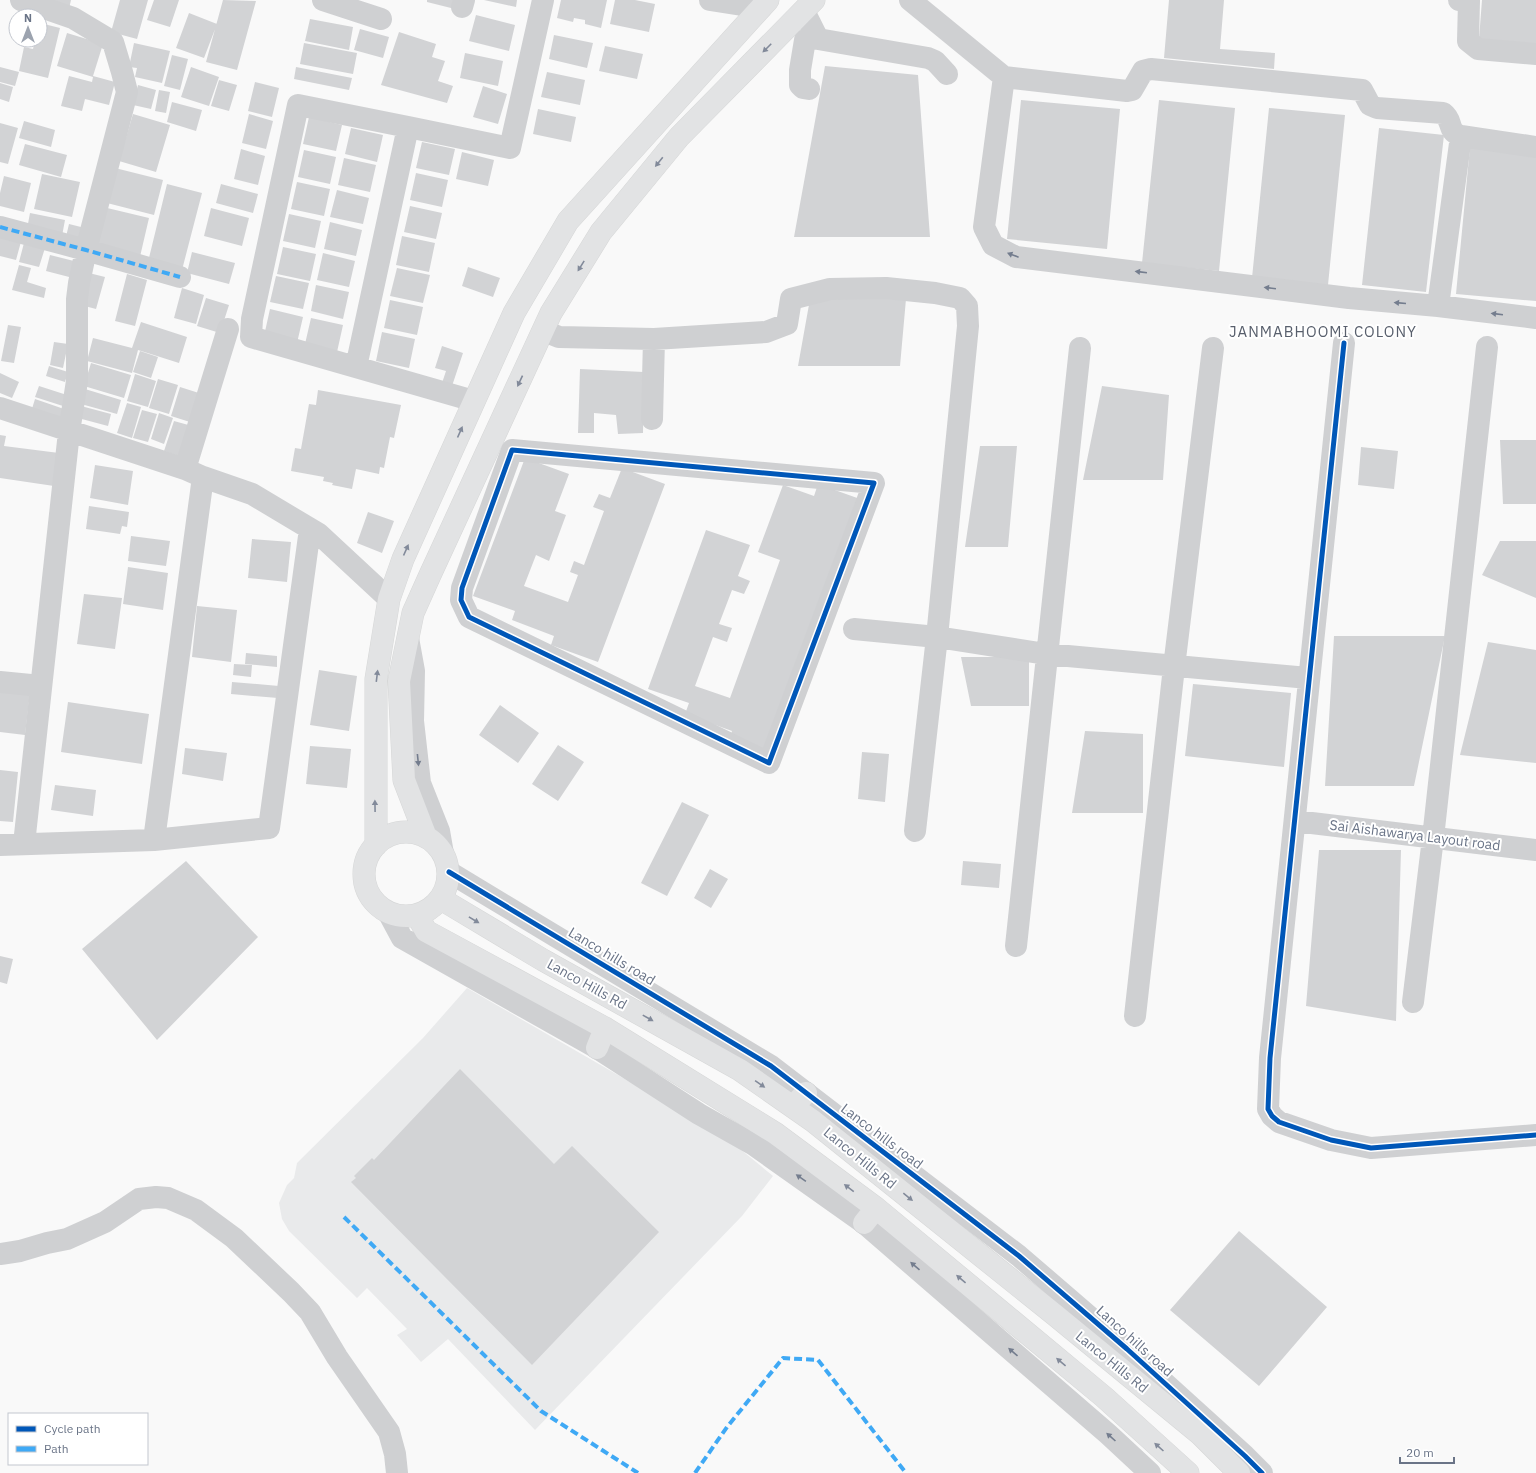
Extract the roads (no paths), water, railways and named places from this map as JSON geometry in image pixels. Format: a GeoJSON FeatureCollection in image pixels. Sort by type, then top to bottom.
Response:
{"type":"FeatureCollection","features":[{"type":"Feature","properties":{"kind":"main road"},"geometry":{"type":"LineString","coordinates":[[376,845],[376,679],[389,599],[402,559],[514,313],[568,221],[765,4]]}},
{"type":"Feature","properties":{"kind":"main road"},"geometry":{"type":"LineString","coordinates":[[426,837],[404,780],[399,681],[413,613],[455,521],[551,313],[602,232],[679,137],[809,6]]}},
{"type":"Feature","properties":{"kind":"main road"},"geometry":{"type":"LineString","coordinates":[[653,127],[672,146]]}},
{"type":"Feature","properties":{"kind":"main road"},"geometry":{"type":"LineString","coordinates":[[413,832],[426,837],[438,846],[446,863],[447,886],[441,899],[430,910],[417,915],[402,916],[388,912],[376,904],[369,893],[365,881],[364,868],[368,856],[376,845],[386,837],[398,833],[413,832]]}},
{"type":"Feature","properties":{"kind":"main road","name":"Lanco Hills Rd"},"geometry":{"type":"LineString","coordinates":[[441,899],[530,952],[740,1070],[799,1100],[825,1130],[1109,1359],[1169,1398],[1200,1434],[1239,1473]]}},
{"type":"Feature","properties":{"kind":"main road","name":"Lanco Hills Rd"},"geometry":{"type":"LineString","coordinates":[[417,915],[426,931],[605,1028],[775,1133],[870,1215],[1086,1382],[1188,1473]]}},
{"type":"Feature","properties":{"kind":"main road"},"geometry":{"type":"LineString","coordinates":[[597,1048],[605,1028]]}},
{"type":"Feature","properties":{"kind":"main road"},"geometry":{"type":"LineString","coordinates":[[1086,1382],[1109,1359]]}},
{"type":"Feature","properties":{"kind":"street"},"geometry":{"type":"LineString","coordinates":[[21,0],[77,9],[113,42],[127,92],[86,250],[77,299],[77,381],[69,432],[24,844]]}},
{"type":"Feature","properties":{"kind":"street"},"geometry":{"type":"LineString","coordinates":[[323,0],[381,19]]}},
{"type":"Feature","properties":{"kind":"street"},"geometry":{"type":"LineString","coordinates":[[474,401],[251,337],[252,319],[298,105],[510,148],[543,0]]}},
{"type":"Feature","properties":{"kind":"street"},"geometry":{"type":"LineString","coordinates":[[710,0],[765,4]]}},
{"type":"Feature","properties":{"kind":"street"},"geometry":{"type":"LineString","coordinates":[[910,0],[1004,77],[1127,91],[1132,90],[1135,87],[1143,71],[1151,69],[1362,90],[1370,105],[1377,108],[1443,113],[1448,118],[1455,134],[1461,136],[1536,147]]}},
{"type":"Feature","properties":{"kind":"street"},"geometry":{"type":"LineString","coordinates":[[1466,0],[1468,41],[1478,49],[1536,54]]}},
{"type":"Feature","properties":{"kind":"street"},"geometry":{"type":"LineString","coordinates":[[809,6],[811,40],[799,75],[800,85],[803,88],[809,89]]}},
{"type":"Feature","properties":{"kind":"street"},"geometry":{"type":"LineString","coordinates":[[787,28],[797,38],[928,58],[935,61],[947,74]]}},
{"type":"Feature","properties":{"kind":"street"},"geometry":{"type":"LineString","coordinates":[[1004,77],[984,227],[993,245],[1016,257],[1349,298],[1438,306],[1536,318]]}},
{"type":"Feature","properties":{"kind":"street"},"geometry":{"type":"LineString","coordinates":[[356,367],[408,127]]}},
{"type":"Feature","properties":{"kind":"street"},"geometry":{"type":"LineString","coordinates":[[1438,306],[1461,136]]}},
{"type":"Feature","properties":{"kind":"street"},"geometry":{"type":"LineString","coordinates":[[0,227],[180,277]]}},
{"type":"Feature","properties":{"kind":"street"},"geometry":{"type":"LineString","coordinates":[[544,331],[559,337],[654,339],[766,332],[787,324],[791,299],[830,289],[886,288],[935,293],[960,298],[967,306],[968,326],[937,637],[915,831]]}},
{"type":"Feature","properties":{"kind":"street"},"geometry":{"type":"LineString","coordinates":[[154,840],[194,473],[228,329]]}},
{"type":"Feature","properties":{"kind":"street"},"geometry":{"type":"LineString","coordinates":[[652,419],[654,339]]}},
{"type":"Feature","properties":{"kind":"street"},"geometry":{"type":"LineString","coordinates":[[1344,343],[1308,678],[1295,821],[1270,1058],[1268,1110],[1279,1122],[1331,1140],[1371,1148],[1536,1135]]}},
{"type":"Feature","properties":{"kind":"street"},"geometry":{"type":"LineString","coordinates":[[1413,1002],[1433,838],[1487,347]]}},
{"type":"Feature","properties":{"kind":"street"},"geometry":{"type":"LineString","coordinates":[[1016,946],[1046,654],[1080,348]]}},
{"type":"Feature","properties":{"kind":"street"},"geometry":{"type":"LineString","coordinates":[[1135,1016],[1174,667],[1213,348]]}},
{"type":"Feature","properties":{"kind":"street"},"geometry":{"type":"LineString","coordinates":[[0,408],[252,494],[319,534],[389,599]]}},
{"type":"Feature","properties":{"kind":"street"},"geometry":{"type":"LineString","coordinates":[[512,450],[874,483],[769,763],[469,617],[461,600],[462,588],[490,512],[512,450]]}},
{"type":"Feature","properties":{"kind":"street"},"geometry":{"type":"LineString","coordinates":[[464,502],[490,512]]}},
{"type":"Feature","properties":{"kind":"street"},"geometry":{"type":"LineString","coordinates":[[455,521],[482,532]]}},
{"type":"Feature","properties":{"kind":"street"},"geometry":{"type":"LineString","coordinates":[[0,845],[154,840],[269,828],[310,528]]}},
{"type":"Feature","properties":{"kind":"street"},"geometry":{"type":"LineString","coordinates":[[854,629],[937,637],[1046,654],[1174,667],[1308,678]]}},
{"type":"Feature","properties":{"kind":"street"},"geometry":{"type":"LineString","coordinates":[[408,638],[414,671],[413,721],[420,783],[439,831],[446,863]]}},
{"type":"Feature","properties":{"kind":"street"},"geometry":{"type":"LineString","coordinates":[[0,682],[41,686]]}},
{"type":"Feature","properties":{"kind":"street","name":"Sai Aishawarya Layout road"},"geometry":{"type":"LineString","coordinates":[[1295,821],[1536,850]]}},
{"type":"Feature","properties":{"kind":"street","name":"Lanco hills road"},"geometry":{"type":"LineString","coordinates":[[446,863],[771,1066],[799,1100],[1019,1256],[1127,1349],[1169,1398],[1245,1456],[1262,1473]]}},
{"type":"Feature","properties":{"kind":"street"},"geometry":{"type":"LineString","coordinates":[[388,912],[402,938],[597,1048],[699,1114],[754,1145],[870,1215],[1084,1414],[1150,1473]]}},
{"type":"Feature","properties":{"kind":"street"},"geometry":{"type":"LineString","coordinates":[[0,1254],[20,1251],[67,1239],[105,1222],[139,1200],[156,1197],[168,1198],[196,1210],[234,1238],[310,1312],[336,1357],[389,1432],[395,1454],[397,1473]]}},
{"type":"Feature","properties":{"kind":"district","name":"JANMABHOOMI COLONY"},"geometry":{"type":"Point","coordinates":[1323,331]}}]}
